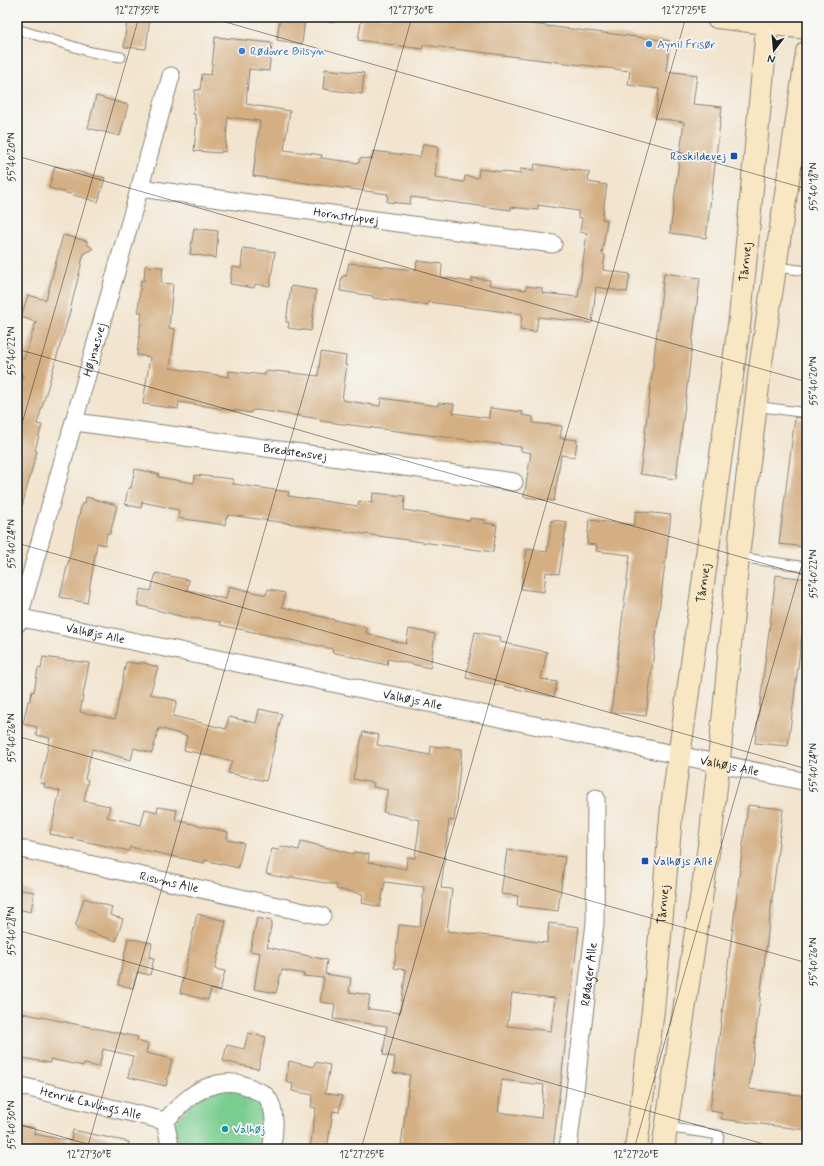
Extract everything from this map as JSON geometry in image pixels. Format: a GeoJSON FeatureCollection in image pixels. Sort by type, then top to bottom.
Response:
{"type":"FeatureCollection","features":[{"type":"Feature","properties":{"kind":"street"},"geometry":{"type":"LineString","coordinates":[[717,17],[768,20],[807,28]]}},
{"type":"Feature","properties":{"kind":"street","name":"Tårnvej"},"geometry":{"type":"LineString","coordinates":[[636,1149],[654,1010],[679,755],[740,318],[768,20]]}},
{"type":"Feature","properties":{"kind":"street"},"geometry":{"type":"LineString","coordinates":[[663,1149],[711,833],[738,557],[755,406],[807,52]]}},
{"type":"Feature","properties":{"kind":"street","name":"Højnæsvej"},"geometry":{"type":"LineString","coordinates":[[18,620],[75,422],[171,76]]}},
{"type":"Feature","properties":{"kind":"street","name":"Hornstrupvej"},"geometry":{"type":"LineString","coordinates":[[139,188],[553,244]]}},
{"type":"Feature","properties":{"kind":"street","name":"Bredstensvej"},"geometry":{"type":"LineString","coordinates":[[75,422],[514,482]]}},
{"type":"Feature","properties":{"kind":"street","name":"Valhøjs Alle"},"geometry":{"type":"LineString","coordinates":[[18,620],[807,782]]}},
{"type":"Feature","properties":{"kind":"street","name":"Rødager Alle"},"geometry":{"type":"LineString","coordinates":[[568,1149],[595,923],[596,798]]}},
{"type":"Feature","properties":{"kind":"street","name":"Risums Alle"},"geometry":{"type":"LineString","coordinates":[[17,848],[322,916]]}},
{"type":"Feature","properties":{"kind":"street"},"geometry":{"type":"LineString","coordinates":[[173,1149],[170,1145],[165,1121],[187,1098],[204,1088],[227,1081],[247,1085],[266,1096],[273,1112],[275,1135],[271,1149]]}},
{"type":"Feature","properties":{"kind":"street","name":"Henrik Cavlings Alle"},"geometry":{"type":"LineString","coordinates":[[17,1085],[165,1121]]}},
{"type":"Feature","properties":{"kind":"lane"},"geometry":{"type":"LineString","coordinates":[[17,29],[91,52],[121,57]]}},
{"type":"Feature","properties":{"kind":"lane"},"geometry":{"type":"LineString","coordinates":[[776,267],[807,271]]}},
{"type":"Feature","properties":{"kind":"lane"},"geometry":{"type":"LineString","coordinates":[[755,406],[807,413]]}},
{"type":"Feature","properties":{"kind":"lane"},"geometry":{"type":"LineString","coordinates":[[738,557],[807,567]]}},
{"type":"Feature","properties":{"kind":"lane"},"geometry":{"type":"LineString","coordinates":[[666,1127],[719,1135],[717,1149]]}},
{"type":"Feature","properties":{"kind":"green space"},"geometry":{"type":"Polygon","coordinates":[[[230,1087],[246,1093],[262,1103],[268,1130],[263,1149],[182,1149],[172,1126],[197,1100],[211,1093],[230,1087]]]}},
{"type":"Feature","properties":{"kind":"building"},"geometry":{"type":"Polygon","coordinates":[[[127,17],[150,17],[146,49],[124,47],[127,17]]]}},
{"type":"Feature","properties":{"kind":"building"},"geometry":{"type":"Polygon","coordinates":[[[280,17],[305,17],[302,44],[277,40],[280,17]]]}},
{"type":"Feature","properties":{"kind":"building"},"geometry":{"type":"Polygon","coordinates":[[[362,17],[472,17],[670,41],[666,71],[697,75],[693,104],[722,107],[706,238],[670,233],[684,122],[655,118],[659,89],[628,85],[630,71],[423,45],[422,49],[358,40],[362,17]]]}},
{"type":"Feature","properties":{"kind":"building"},"geometry":{"type":"Polygon","coordinates":[[[215,37],[272,43],[269,71],[249,69],[246,104],[290,111],[284,150],[322,155],[321,158],[359,163],[360,158],[372,159],[373,151],[420,157],[423,144],[438,146],[435,178],[464,182],[465,176],[478,178],[479,169],[520,174],[520,169],[534,170],[535,164],[589,172],[588,182],[607,185],[602,219],[607,220],[602,254],[605,255],[603,270],[630,274],[627,292],[596,287],[592,323],[538,317],[536,332],[520,330],[522,314],[428,302],[428,305],[373,298],[373,296],[340,291],[342,276],[346,276],[349,263],[416,270],[417,261],[442,264],[441,277],[472,282],[472,278],[490,280],[489,285],[526,290],[526,286],[542,288],[542,293],[578,297],[587,233],[580,232],[582,218],[578,217],[578,211],[538,205],[538,210],[511,207],[511,210],[411,197],[410,204],[387,202],[388,194],[253,176],[260,121],[228,117],[225,152],[194,151],[197,119],[195,119],[195,114],[193,114],[195,90],[200,90],[202,74],[211,75],[215,37]]]}},
{"type":"Feature","properties":{"kind":"building"},"geometry":{"type":"Polygon","coordinates":[[[325,69],[364,73],[362,94],[323,89],[325,69]]]}},
{"type":"Feature","properties":{"kind":"building"},"geometry":{"type":"Polygon","coordinates":[[[96,96],[128,105],[120,136],[88,128],[96,96]]]}},
{"type":"Feature","properties":{"kind":"building"},"geometry":{"type":"Polygon","coordinates":[[[55,166],[105,178],[98,202],[49,188],[55,166]]]}},
{"type":"Feature","properties":{"kind":"building"},"geometry":{"type":"Polygon","coordinates":[[[194,228],[218,231],[216,258],[190,254],[194,228]]]}},
{"type":"Feature","properties":{"kind":"building"},"geometry":{"type":"Polygon","coordinates":[[[63,235],[87,241],[87,244],[93,249],[84,253],[69,315],[37,424],[42,425],[35,450],[37,451],[22,506],[17,505],[17,397],[23,375],[17,373],[17,357],[24,359],[36,322],[21,317],[28,295],[46,300],[63,235]]]}},
{"type":"Feature","properties":{"kind":"building"},"geometry":{"type":"Polygon","coordinates":[[[243,248],[275,252],[270,286],[255,284],[254,288],[230,284],[232,267],[241,268],[243,248]]]}},
{"type":"Feature","properties":{"kind":"building"},"geometry":{"type":"Polygon","coordinates":[[[145,266],[163,267],[161,283],[173,284],[169,328],[175,329],[170,368],[229,377],[229,371],[265,375],[266,371],[276,371],[318,376],[321,352],[346,356],[345,365],[347,365],[342,400],[380,406],[381,398],[438,406],[438,403],[454,404],[453,413],[489,418],[490,408],[523,412],[522,415],[533,417],[533,423],[562,426],[560,438],[577,440],[575,457],[561,455],[554,501],[524,497],[531,453],[521,451],[521,447],[320,421],[321,419],[257,410],[251,411],[251,413],[179,402],[178,409],[143,404],[150,357],[137,355],[142,312],[138,312],[141,280],[144,281],[145,266]]]}},
{"type":"Feature","properties":{"kind":"building"},"geometry":{"type":"Polygon","coordinates":[[[664,273],[700,278],[676,479],[640,474],[664,273]]]}},
{"type":"Feature","properties":{"kind":"building"},"geometry":{"type":"Polygon","coordinates":[[[291,286],[316,290],[311,331],[288,328],[289,322],[286,322],[291,286]]]}},
{"type":"Feature","properties":{"kind":"building"},"geometry":{"type":"Polygon","coordinates":[[[795,417],[807,419],[807,547],[779,544],[795,417]]]}},
{"type":"Feature","properties":{"kind":"building"},"geometry":{"type":"Polygon","coordinates":[[[135,469],[159,474],[158,477],[194,483],[195,475],[233,479],[233,484],[289,492],[288,496],[358,506],[359,501],[372,503],[373,493],[405,496],[404,510],[470,521],[470,518],[485,520],[485,523],[497,525],[493,552],[229,515],[226,517],[225,525],[178,518],[179,510],[142,502],[141,508],[125,504],[128,488],[131,488],[135,469]]]}},
{"type":"Feature","properties":{"kind":"building"},"geometry":{"type":"Polygon","coordinates":[[[86,497],[117,505],[110,534],[107,533],[105,545],[97,543],[87,603],[60,597],[82,503],[85,504],[86,497]]]}},
{"type":"Feature","properties":{"kind":"building"},"geometry":{"type":"Polygon","coordinates":[[[636,511],[671,515],[646,716],[611,712],[630,555],[596,551],[597,545],[587,544],[589,520],[634,525],[636,511]]]}},
{"type":"Feature","properties":{"kind":"building"},"geometry":{"type":"Polygon","coordinates":[[[552,520],[567,522],[559,574],[546,572],[544,592],[521,589],[527,549],[547,552],[552,520]]]}},
{"type":"Feature","properties":{"kind":"building"},"geometry":{"type":"Polygon","coordinates":[[[156,573],[189,580],[187,590],[226,599],[229,586],[266,595],[268,589],[285,593],[282,607],[367,628],[366,633],[406,644],[409,629],[435,634],[430,668],[388,659],[387,665],[332,652],[333,649],[220,625],[221,622],[184,617],[137,605],[141,589],[151,591],[156,573]]]}},
{"type":"Feature","properties":{"kind":"building"},"geometry":{"type":"Polygon","coordinates":[[[776,575],[807,579],[807,594],[788,746],[755,743],[776,575]]]}},
{"type":"Feature","properties":{"kind":"building"},"geometry":{"type":"Polygon","coordinates":[[[475,632],[501,637],[500,642],[547,652],[541,679],[557,682],[554,697],[466,678],[475,632]]]}},
{"type":"Feature","properties":{"kind":"building"},"geometry":{"type":"Polygon","coordinates":[[[43,657],[89,663],[80,712],[115,719],[126,662],[140,664],[140,662],[158,667],[150,694],[177,701],[173,716],[226,729],[229,717],[256,723],[259,709],[282,714],[266,781],[228,773],[232,761],[184,750],[187,736],[159,728],[152,753],[134,748],[131,760],[92,749],[85,779],[88,780],[84,801],[110,806],[107,817],[141,825],[145,809],[157,812],[158,807],[177,810],[175,820],[228,832],[227,840],[244,843],[238,868],[205,860],[204,863],[130,847],[129,851],[50,834],[60,791],[44,787],[45,784],[40,783],[50,738],[36,735],[37,727],[23,724],[28,701],[30,701],[32,691],[34,692],[38,668],[41,669],[43,657]]]}},
{"type":"Feature","properties":{"kind":"building"},"geometry":{"type":"Polygon","coordinates":[[[363,732],[379,735],[377,745],[430,755],[431,746],[462,749],[454,821],[449,820],[441,888],[452,889],[447,931],[547,943],[549,923],[579,927],[553,1149],[418,1149],[419,1148],[401,1145],[410,1075],[393,1073],[395,1057],[383,1055],[387,1026],[333,1019],[335,1004],[320,1002],[324,978],[303,976],[304,974],[282,970],[276,993],[254,989],[260,953],[250,951],[257,918],[272,921],[267,947],[327,960],[325,974],[351,978],[349,992],[370,995],[368,1009],[400,1013],[406,970],[394,968],[399,925],[420,927],[424,887],[385,882],[380,907],[362,903],[363,894],[336,889],[337,885],[291,877],[290,879],[266,874],[272,849],[279,850],[280,846],[299,850],[301,841],[353,854],[354,852],[369,854],[368,862],[406,869],[407,857],[415,858],[420,820],[383,812],[388,790],[373,787],[374,783],[353,779],[363,732]],[[512,993],[507,1026],[551,1031],[555,998],[512,993]],[[502,1080],[498,1112],[541,1118],[544,1085],[502,1080]]]}},
{"type":"Feature","properties":{"kind":"building"},"geometry":{"type":"Polygon","coordinates":[[[748,805],[783,809],[749,1089],[807,1096],[807,1130],[721,1119],[722,1113],[710,1111],[748,805]]]}},
{"type":"Feature","properties":{"kind":"building"},"geometry":{"type":"Polygon","coordinates":[[[507,850],[565,857],[558,911],[517,906],[518,896],[501,894],[507,850]]]}},
{"type":"Feature","properties":{"kind":"building"},"geometry":{"type":"Polygon","coordinates":[[[17,889],[34,892],[31,912],[17,909],[17,889]]]}},
{"type":"Feature","properties":{"kind":"building"},"geometry":{"type":"Polygon","coordinates":[[[84,898],[112,907],[110,915],[123,919],[116,941],[75,927],[84,898]]]}},
{"type":"Feature","properties":{"kind":"building"},"geometry":{"type":"Polygon","coordinates":[[[197,914],[226,921],[215,969],[225,971],[220,991],[211,989],[208,1000],[180,993],[197,914]]]}},
{"type":"Feature","properties":{"kind":"building"},"geometry":{"type":"Polygon","coordinates":[[[128,938],[152,943],[149,957],[154,958],[150,975],[137,972],[133,988],[118,985],[128,938]]]}},
{"type":"Feature","properties":{"kind":"building"},"geometry":{"type":"Polygon","coordinates":[[[17,1012],[138,1037],[137,1041],[148,1044],[146,1053],[172,1059],[166,1086],[128,1077],[133,1056],[103,1049],[99,1067],[84,1064],[83,1066],[50,1059],[50,1063],[17,1057],[17,1012]]]}},
{"type":"Feature","properties":{"kind":"building"},"geometry":{"type":"Polygon","coordinates":[[[248,1033],[266,1037],[258,1069],[223,1061],[227,1045],[244,1049],[248,1033]]]}},
{"type":"Feature","properties":{"kind":"building"},"geometry":{"type":"Polygon","coordinates":[[[289,1061],[314,1067],[315,1062],[330,1065],[325,1093],[342,1096],[339,1112],[333,1111],[327,1149],[310,1149],[316,1108],[311,1107],[313,1095],[292,1091],[293,1084],[286,1082],[289,1061]]]}},
{"type":"Feature","properties":{"kind":"building"},"geometry":{"type":"Polygon","coordinates":[[[17,1125],[35,1128],[34,1134],[71,1141],[73,1130],[129,1142],[128,1149],[17,1149],[17,1125]]]}},
{"type":"Feature","properties":{"kind":"place","name":"Aynil Frisør"},"geometry":{"type":"Point","coordinates":[649,44]}},
{"type":"Feature","properties":{"kind":"place","name":"Rødovre Bilsyn"},"geometry":{"type":"Point","coordinates":[242,51]}},
{"type":"Feature","properties":{"kind":"place","name":"Roskildevej"},"geometry":{"type":"Point","coordinates":[734,156]}},
{"type":"Feature","properties":{"kind":"place","name":"Valhøjs Allé"},"geometry":{"type":"Point","coordinates":[645,861]}},
{"type":"Feature","properties":{"kind":"place","name":"Valhøj"},"geometry":{"type":"Point","coordinates":[225,1129]}}]}
